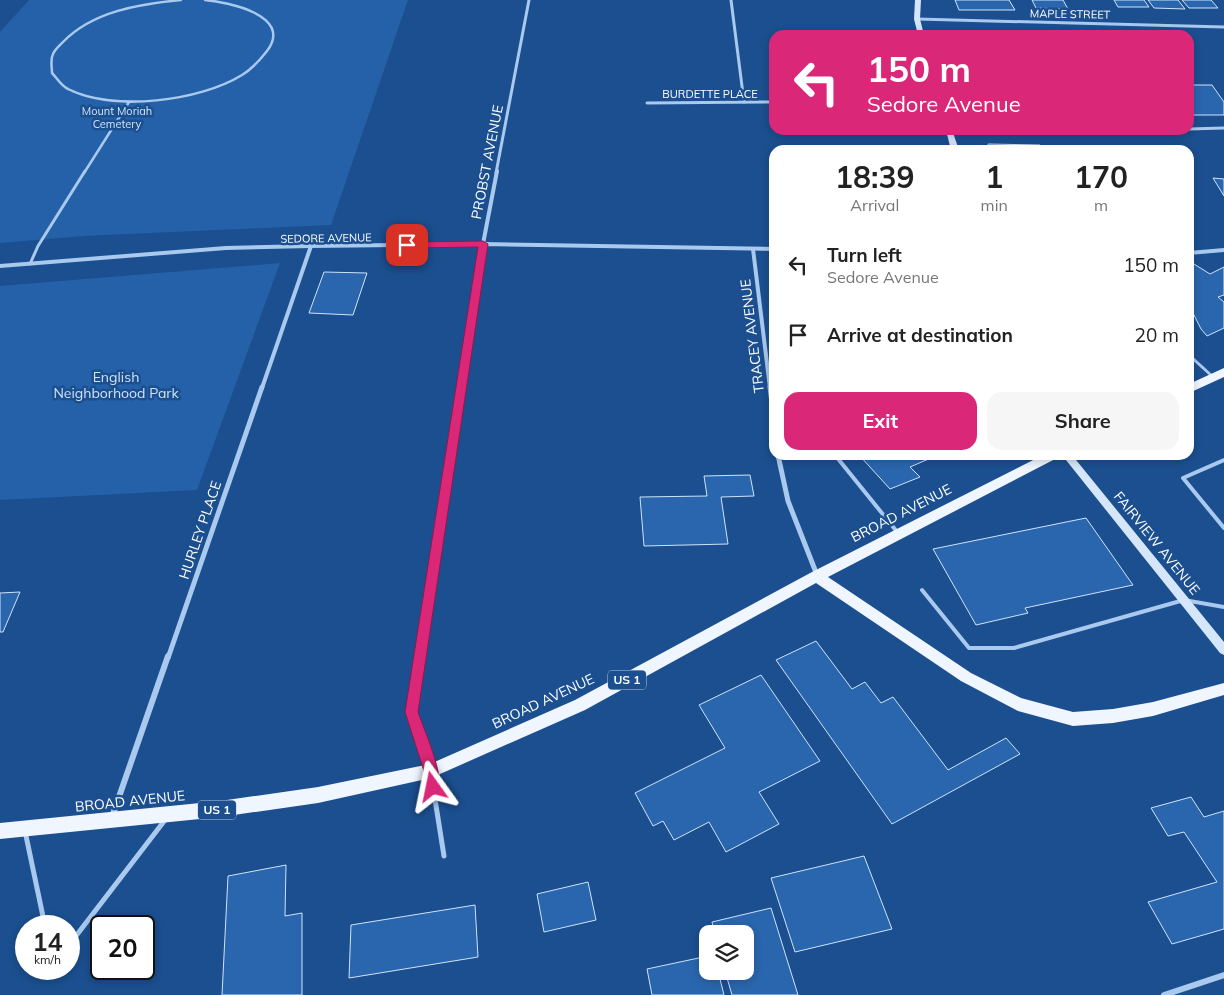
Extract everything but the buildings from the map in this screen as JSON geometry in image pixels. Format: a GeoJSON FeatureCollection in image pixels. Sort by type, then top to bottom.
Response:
{"type":"FeatureCollection","features":[{"type":"Feature","properties":{"kind":"main road"},"geometry":{"type":"LineString","coordinates":[[918,0],[916,20],[919,30]]}},
{"type":"Feature","properties":{"kind":"main road"},"geometry":{"type":"LineString","coordinates":[[1194,387],[1219,375]]}},
{"type":"Feature","properties":{"kind":"main road","name":"BROAD AVENUE"},"geometry":{"type":"LineString","coordinates":[[0,831],[168,816],[318,795],[431,771],[580,705],[817,576],[1043,460]]}},
{"type":"Feature","properties":{"kind":"main road","name":"FAIRVIEW AVENUE"},"geometry":{"type":"LineString","coordinates":[[1071,460],[1224,650]]}},
{"type":"Feature","properties":{"kind":"main road"},"geometry":{"type":"LineString","coordinates":[[817,576],[966,677],[1018,704],[1073,719],[1113,716],[1153,708],[1224,689]]}},
{"type":"Feature","properties":{"kind":"street","name":"PROBST AVENUE"},"geometry":{"type":"LineString","coordinates":[[431,771],[412,712],[483,244],[529,0]]}},
{"type":"Feature","properties":{"kind":"street"},"geometry":{"type":"LineString","coordinates":[[731,0],[744,102]]}},
{"type":"Feature","properties":{"kind":"street","name":"MAPLE STREET"},"geometry":{"type":"LineString","coordinates":[[916,20],[1224,27]]}},
{"type":"Feature","properties":{"kind":"street","name":"BURDETTE PLACE"},"geometry":{"type":"LineString","coordinates":[[647,103],[769,102]]}},
{"type":"Feature","properties":{"kind":"street"},"geometry":{"type":"LineString","coordinates":[[1194,129],[1224,128]]}},
{"type":"Feature","properties":{"kind":"street","name":"SEDORE AVENUE"},"geometry":{"type":"LineString","coordinates":[[0,266],[226,248],[311,246],[483,244],[769,249]]}},
{"type":"Feature","properties":{"kind":"street","name":"HURLEY PLACE"},"geometry":{"type":"LineString","coordinates":[[111,821],[311,246]]}},
{"type":"Feature","properties":{"kind":"street","name":"TRACEY AVENUE"},"geometry":{"type":"LineString","coordinates":[[753,249],[769,364]]}},
{"type":"Feature","properties":{"kind":"street"},"geometry":{"type":"LineString","coordinates":[[1194,253],[1224,250]]}},
{"type":"Feature","properties":{"kind":"street"},"geometry":{"type":"LineString","coordinates":[[779,460],[780,470],[801,536],[817,576]]}},
{"type":"Feature","properties":{"kind":"street"},"geometry":{"type":"LineString","coordinates":[[1164,995],[1224,976]]}},
{"type":"Feature","properties":{"kind":"lane"},"geometry":{"type":"LineString","coordinates":[[181,0],[156,2],[120,10],[89,22],[65,38],[52,56],[52,73],[66,88],[93,98],[129,102],[167,99],[204,90],[243,73],[258,63],[272,46],[273,31],[265,18],[247,8],[222,1],[205,0]]}},
{"type":"Feature","properties":{"kind":"lane"},"geometry":{"type":"LineString","coordinates":[[30,264],[38,246],[129,102]]}},
{"type":"Feature","properties":{"kind":"lane"},"geometry":{"type":"LineString","coordinates":[[1194,358],[1219,375]]}},
{"type":"Feature","properties":{"kind":"lane"},"geometry":{"type":"LineString","coordinates":[[839,460],[899,534]]}},
{"type":"Feature","properties":{"kind":"lane"},"geometry":{"type":"LineString","coordinates":[[1224,460],[1183,478],[1224,528]]}},
{"type":"Feature","properties":{"kind":"lane"},"geometry":{"type":"LineString","coordinates":[[922,590],[970,648],[1014,648],[1184,600],[1224,607]]}},
{"type":"Feature","properties":{"kind":"lane"},"geometry":{"type":"LineString","coordinates":[[431,771],[444,856]]}},
{"type":"Feature","properties":{"kind":"lane"},"geometry":{"type":"LineString","coordinates":[[80,931],[168,816]]}},
{"type":"Feature","properties":{"kind":"lane"},"geometry":{"type":"LineString","coordinates":[[25,829],[43,915]]}},
{"type":"Feature","properties":{"kind":"green space","name":"Mount Moriah Cemetery"},"geometry":{"type":"Polygon","coordinates":[[[29,0],[408,0],[331,225],[84,236],[0,243],[0,32],[29,0]]]}},
{"type":"Feature","properties":{"kind":"green space","name":"English Neighborhood Park"},"geometry":{"type":"Polygon","coordinates":[[[280,263],[197,490],[0,500],[0,286],[280,263]]]}},
{"type":"Feature","properties":{"kind":"route"},"geometry":{"type":"LineString","coordinates":[[407,245],[483,244],[412,712],[431,771],[433,787]]}}]}
